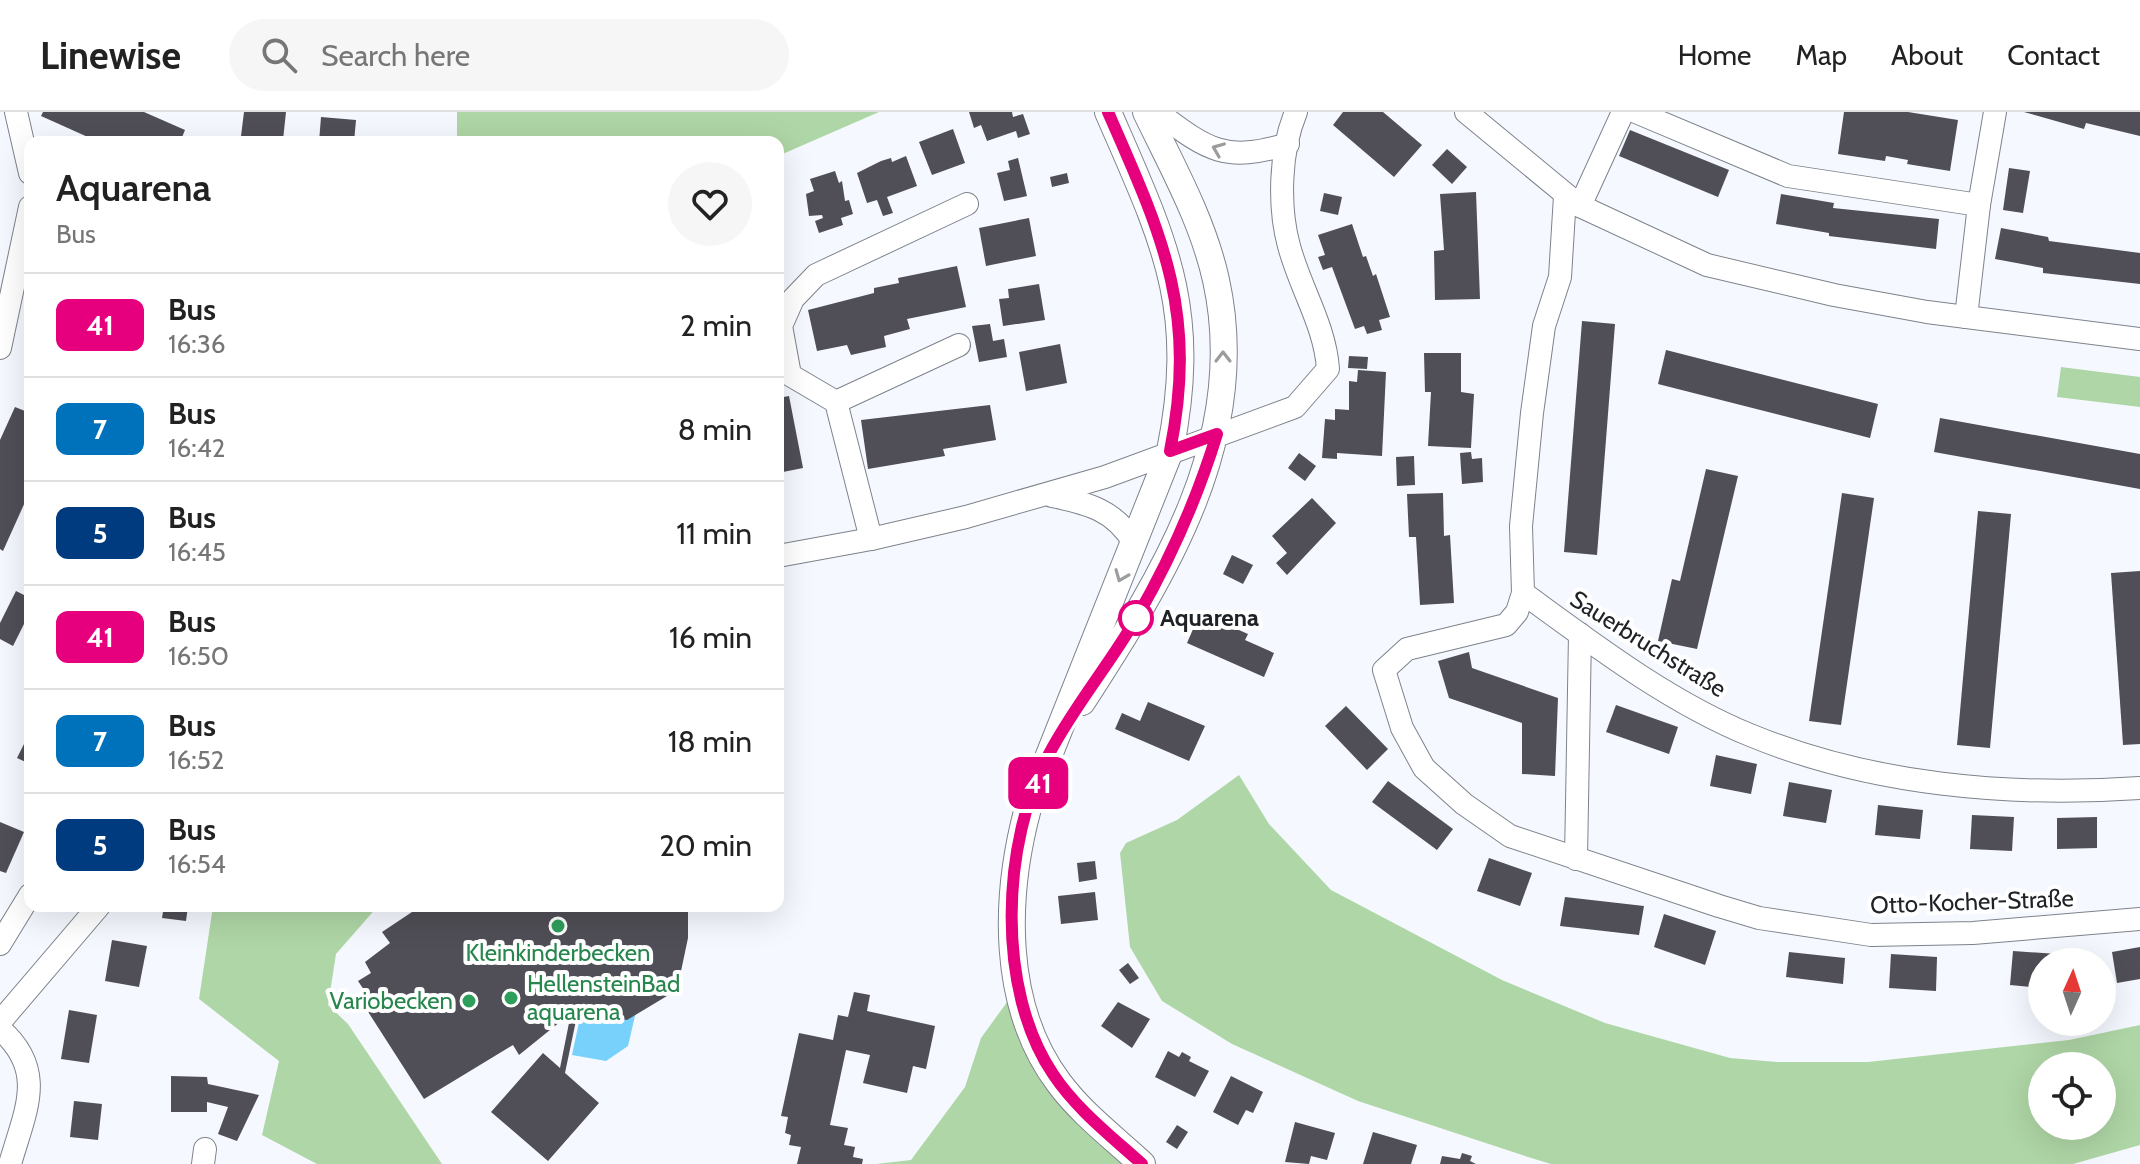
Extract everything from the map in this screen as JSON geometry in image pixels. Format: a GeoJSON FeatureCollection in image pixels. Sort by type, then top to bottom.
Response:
{"type":"FeatureCollection","features":[{"type":"Feature","properties":{"kind":"street"},"geometry":{"type":"LineString","coordinates":[[16,112],[24,147]]}},
{"type":"Feature","properties":{"kind":"street"},"geometry":{"type":"LineString","coordinates":[[1108,112],[1158,228],[1173,279],[1182,349],[1179,408],[1170,451],[1048,755],[1018,845],[1010,929],[1018,987],[1036,1047],[1073,1101],[1142,1164]]}},
{"type":"Feature","properties":{"kind":"street"},"geometry":{"type":"LineString","coordinates":[[1048,755],[1136,619],[1173,551],[1198,498],[1217,434],[1224,363],[1223,322],[1216,279],[1202,232],[1146,112]]}},
{"type":"Feature","properties":{"kind":"street"},"geometry":{"type":"LineString","coordinates":[[1157,112],[1221,153],[1256,154],[1288,144]]}},
{"type":"Feature","properties":{"kind":"street"},"geometry":{"type":"LineString","coordinates":[[784,555],[871,539],[1051,496],[1295,407],[1328,369],[1326,350],[1289,246],[1283,210],[1288,144],[1296,112]]}},
{"type":"Feature","properties":{"kind":"street"},"geometry":{"type":"LineString","coordinates":[[1466,112],[1572,201],[1707,265],[1834,295],[1966,317],[2140,339]]}},
{"type":"Feature","properties":{"kind":"street"},"geometry":{"type":"LineString","coordinates":[[1523,593],[1521,526],[1544,326],[1560,277],[1572,201],[1623,112]]}},
{"type":"Feature","properties":{"kind":"street"},"geometry":{"type":"LineString","coordinates":[[1636,112],[1788,176],[1979,205]]}},
{"type":"Feature","properties":{"kind":"street"},"geometry":{"type":"LineString","coordinates":[[1966,317],[1979,205],[1995,112]]}},
{"type":"Feature","properties":{"kind":"street"},"geometry":{"type":"LineString","coordinates":[[784,319],[793,299],[816,275],[967,204]]}},
{"type":"Feature","properties":{"kind":"street"},"geometry":{"type":"LineString","coordinates":[[0,348],[24,235]]}},
{"type":"Feature","properties":{"kind":"street"},"geometry":{"type":"LineString","coordinates":[[784,342],[790,375],[836,402],[871,539]]}},
{"type":"Feature","properties":{"kind":"street"},"geometry":{"type":"LineString","coordinates":[[836,402],[959,345]]}},
{"type":"Feature","properties":{"kind":"street"},"geometry":{"type":"LineString","coordinates":[[1051,496],[1088,503],[1114,517],[1134,543]]}},
{"type":"Feature","properties":{"kind":"street","name":"Sauerbruchstraße"},"geometry":{"type":"LineString","coordinates":[[1523,593],[1580,634],[1695,708],[1750,735],[1851,769],[2007,791],[2140,788]]}},
{"type":"Feature","properties":{"kind":"street","name":"Otto-Kocher-Straße"},"geometry":{"type":"LineString","coordinates":[[1523,593],[1517,612],[1506,625],[1407,649],[1384,670],[1402,728],[1424,768],[1464,804],[1510,836],[1759,918],[1871,935],[1973,933],[2140,919]]}},
{"type":"Feature","properties":{"kind":"street"},"geometry":{"type":"LineString","coordinates":[[1576,859],[1580,634]]}},
{"type":"Feature","properties":{"kind":"street"},"geometry":{"type":"LineString","coordinates":[[0,944],[24,905]]}},
{"type":"Feature","properties":{"kind":"street"},"geometry":{"type":"LineString","coordinates":[[0,1022],[94,912]]}},
{"type":"Feature","properties":{"kind":"street"},"geometry":{"type":"LineString","coordinates":[[0,1029],[17,1043],[29,1066],[29,1092],[10,1164]]}},
{"type":"Feature","properties":{"kind":"green space"},"geometry":{"type":"Polygon","coordinates":[[[457,112],[879,112],[784,153],[784,136],[457,136],[457,112]]]}},
{"type":"Feature","properties":{"kind":"green space"},"geometry":{"type":"Polygon","coordinates":[[[2061,367],[2140,377],[2140,407],[2057,397],[2061,367]]]}},
{"type":"Feature","properties":{"kind":"green space"},"geometry":{"type":"Polygon","coordinates":[[[1239,775],[1269,824],[1331,890],[1502,980],[1605,1023],[1730,1058],[1777,1062],[1868,1062],[2088,1036],[2116,1036],[2116,1030],[2140,1025],[2140,1145],[2073,1164],[1551,1164],[1358,1101],[1232,1044],[1162,1001],[1130,947],[1120,853],[1126,843],[1177,820],[1239,775]]]}},
{"type":"Feature","properties":{"kind":"green space"},"geometry":{"type":"Polygon","coordinates":[[[212,912],[373,912],[336,954],[328,1005],[348,1024],[442,1164],[317,1164],[262,1135],[279,1061],[199,999],[212,912]]]}},
{"type":"Feature","properties":{"kind":"green space"},"geometry":{"type":"Polygon","coordinates":[[[1018,987],[1036,1047],[1142,1164],[876,1164],[911,1160],[965,1087],[981,1038],[1018,987]]]}},
{"type":"Feature","properties":{"kind":"water"},"geometry":{"type":"Polygon","coordinates":[[[629,1001],[638,1003],[628,1046],[606,1061],[572,1055],[581,1013],[624,1022],[629,1001]]]}},
{"type":"Feature","properties":{"kind":"building"},"geometry":{"type":"Polygon","coordinates":[[[43,112],[144,112],[185,130],[182,136],[86,136],[41,116],[43,112]]]}},
{"type":"Feature","properties":{"kind":"building"},"geometry":{"type":"Polygon","coordinates":[[[244,112],[286,112],[283,136],[241,136],[244,112]]]}},
{"type":"Feature","properties":{"kind":"building"},"geometry":{"type":"Polygon","coordinates":[[[969,112],[1012,112],[1013,117],[1023,114],[1030,134],[1018,138],[1016,131],[987,141],[981,125],[974,128],[969,112]]]}},
{"type":"Feature","properties":{"kind":"building"},"geometry":{"type":"Polygon","coordinates":[[[1343,112],[1383,112],[1422,145],[1394,177],[1333,125],[1343,112]]]}},
{"type":"Feature","properties":{"kind":"building"},"geometry":{"type":"Polygon","coordinates":[[[1844,112],[1908,112],[1958,120],[1950,171],[1907,164],[1908,160],[1886,156],[1885,161],[1838,154],[1844,112]]]}},
{"type":"Feature","properties":{"kind":"building"},"geometry":{"type":"Polygon","coordinates":[[[2024,112],[2140,112],[2140,136],[2086,123],[2084,129],[2024,112]]]}},
{"type":"Feature","properties":{"kind":"building"},"geometry":{"type":"Polygon","coordinates":[[[321,117],[356,120],[355,136],[319,136],[321,117]]]}},
{"type":"Feature","properties":{"kind":"building"},"geometry":{"type":"Polygon","coordinates":[[[953,129],[965,163],[932,175],[919,142],[953,129]]]}},
{"type":"Feature","properties":{"kind":"building"},"geometry":{"type":"Polygon","coordinates":[[[1630,130],[1729,170],[1718,197],[1619,156],[1630,130]]]}},
{"type":"Feature","properties":{"kind":"building"},"geometry":{"type":"Polygon","coordinates":[[[1447,149],[1467,167],[1452,184],[1432,165],[1447,149]]]}},
{"type":"Feature","properties":{"kind":"building"},"geometry":{"type":"Polygon","coordinates":[[[906,156],[917,186],[887,197],[893,213],[883,216],[877,200],[867,203],[857,173],[881,161],[891,158],[892,162],[906,156]]]}},
{"type":"Feature","properties":{"kind":"building"},"geometry":{"type":"Polygon","coordinates":[[[1018,158],[1027,196],[1004,201],[997,173],[1010,170],[1008,161],[1018,158]]]}},
{"type":"Feature","properties":{"kind":"building"},"geometry":{"type":"Polygon","coordinates":[[[2009,168],[2030,171],[2023,213],[2003,210],[2009,168]]]}},
{"type":"Feature","properties":{"kind":"building"},"geometry":{"type":"Polygon","coordinates":[[[835,171],[839,183],[842,181],[845,201],[849,200],[853,214],[841,218],[843,225],[819,233],[815,221],[823,218],[822,215],[809,216],[806,194],[814,191],[810,179],[835,171]]]}},
{"type":"Feature","properties":{"kind":"building"},"geometry":{"type":"Polygon","coordinates":[[[1067,173],[1069,183],[1052,187],[1050,177],[1067,173]]]}},
{"type":"Feature","properties":{"kind":"building"},"geometry":{"type":"Polygon","coordinates":[[[1476,192],[1480,299],[1435,300],[1434,251],[1444,250],[1440,194],[1476,192]]]}},
{"type":"Feature","properties":{"kind":"building"},"geometry":{"type":"Polygon","coordinates":[[[1324,193],[1342,197],[1338,215],[1320,211],[1324,193]]]}},
{"type":"Feature","properties":{"kind":"building"},"geometry":{"type":"Polygon","coordinates":[[[1781,194],[1834,203],[1833,208],[1939,219],[1936,249],[1829,236],[1829,233],[1776,224],[1781,194]]]}},
{"type":"Feature","properties":{"kind":"building"},"geometry":{"type":"Polygon","coordinates":[[[1029,218],[1036,256],[986,266],[979,228],[1029,218]]]}},
{"type":"Feature","properties":{"kind":"building"},"geometry":{"type":"Polygon","coordinates":[[[1352,224],[1363,257],[1366,256],[1373,276],[1376,274],[1390,317],[1379,320],[1382,330],[1367,334],[1364,326],[1355,329],[1332,267],[1323,270],[1318,257],[1325,255],[1318,235],[1352,224]]]}},
{"type":"Feature","properties":{"kind":"building"},"geometry":{"type":"Polygon","coordinates":[[[2001,228],[2048,237],[2049,241],[2140,253],[2140,284],[2043,273],[2043,268],[1995,259],[2001,228]]]}},
{"type":"Feature","properties":{"kind":"building"},"geometry":{"type":"Polygon","coordinates":[[[957,266],[966,307],[907,319],[910,329],[884,336],[886,347],[851,355],[847,345],[817,351],[808,310],[874,293],[874,288],[899,283],[898,278],[957,266]]]}},
{"type":"Feature","properties":{"kind":"building"},"geometry":{"type":"Polygon","coordinates":[[[1039,284],[1045,320],[1003,326],[999,299],[1009,298],[1008,289],[1039,284]]]}},
{"type":"Feature","properties":{"kind":"building"},"geometry":{"type":"Polygon","coordinates":[[[1582,321],[1615,324],[1597,555],[1564,552],[1582,321]]]}},
{"type":"Feature","properties":{"kind":"building"},"geometry":{"type":"Polygon","coordinates":[[[990,324],[993,341],[1004,339],[1007,357],[979,362],[972,326],[990,324]]]}},
{"type":"Feature","properties":{"kind":"building"},"geometry":{"type":"Polygon","coordinates":[[[1060,344],[1067,383],[1026,391],[1019,352],[1060,344]]]}},
{"type":"Feature","properties":{"kind":"building"},"geometry":{"type":"Polygon","coordinates":[[[1666,350],[1878,404],[1870,438],[1658,384],[1666,350]]]}},
{"type":"Feature","properties":{"kind":"building"},"geometry":{"type":"Polygon","coordinates":[[[1424,353],[1461,353],[1461,392],[1474,394],[1471,448],[1428,446],[1431,392],[1425,392],[1424,353]]]}},
{"type":"Feature","properties":{"kind":"building"},"geometry":{"type":"Polygon","coordinates":[[[1349,356],[1368,357],[1367,369],[1348,368],[1349,356]]]}},
{"type":"Feature","properties":{"kind":"building"},"geometry":{"type":"Polygon","coordinates":[[[1358,370],[1386,372],[1382,456],[1337,453],[1337,459],[1322,458],[1325,419],[1335,420],[1335,409],[1349,410],[1349,381],[1357,382],[1358,370]]]}},
{"type":"Feature","properties":{"kind":"building"},"geometry":{"type":"Polygon","coordinates":[[[789,396],[803,468],[784,472],[784,397],[789,396]]]}},
{"type":"Feature","properties":{"kind":"building"},"geometry":{"type":"Polygon","coordinates":[[[990,405],[996,440],[943,449],[945,456],[868,469],[861,420],[990,405]]]}},
{"type":"Feature","properties":{"kind":"building"},"geometry":{"type":"Polygon","coordinates":[[[15,407],[24,411],[24,504],[3,551],[0,549],[0,440],[15,407]]]}},
{"type":"Feature","properties":{"kind":"building"},"geometry":{"type":"Polygon","coordinates":[[[1940,418],[2140,454],[2140,489],[1934,452],[1940,418]]]}},
{"type":"Feature","properties":{"kind":"building"},"geometry":{"type":"Polygon","coordinates":[[[1471,452],[1472,459],[1482,458],[1483,482],[1462,484],[1460,453],[1471,452]]]}},
{"type":"Feature","properties":{"kind":"building"},"geometry":{"type":"Polygon","coordinates":[[[1299,453],[1316,466],[1305,481],[1288,468],[1299,453]]]}},
{"type":"Feature","properties":{"kind":"building"},"geometry":{"type":"Polygon","coordinates":[[[1414,456],[1415,485],[1397,486],[1396,457],[1414,456]]]}},
{"type":"Feature","properties":{"kind":"building"},"geometry":{"type":"Polygon","coordinates":[[[1706,469],[1738,476],[1697,649],[1658,641],[1672,579],[1680,581],[1706,469]]]}},
{"type":"Feature","properties":{"kind":"building"},"geometry":{"type":"Polygon","coordinates":[[[1443,493],[1444,536],[1450,535],[1454,603],[1420,605],[1416,537],[1409,537],[1407,494],[1443,493]]]}},
{"type":"Feature","properties":{"kind":"building"},"geometry":{"type":"Polygon","coordinates":[[[1842,493],[1874,498],[1841,725],[1809,721],[1842,493]]]}},
{"type":"Feature","properties":{"kind":"building"},"geometry":{"type":"Polygon","coordinates":[[[1312,498],[1336,523],[1287,575],[1276,563],[1287,553],[1272,536],[1312,498]]]}},
{"type":"Feature","properties":{"kind":"building"},"geometry":{"type":"Polygon","coordinates":[[[1978,511],[2011,514],[1990,748],[1957,745],[1978,511]]]}},
{"type":"Feature","properties":{"kind":"building"},"geometry":{"type":"Polygon","coordinates":[[[1232,555],[1253,565],[1243,584],[1223,574],[1232,555]]]}},
{"type":"Feature","properties":{"kind":"building"},"geometry":{"type":"Polygon","coordinates":[[[2140,571],[2140,744],[2123,745],[2111,573],[2140,571]]]}},
{"type":"Feature","properties":{"kind":"building"},"geometry":{"type":"Polygon","coordinates":[[[16,591],[24,595],[24,624],[13,646],[0,639],[0,623],[16,591]]]}},
{"type":"Feature","properties":{"kind":"building"},"geometry":{"type":"Polygon","coordinates":[[[1200,613],[1248,634],[1245,640],[1274,653],[1264,677],[1187,643],[1200,613]]]}},
{"type":"Feature","properties":{"kind":"building"},"geometry":{"type":"Polygon","coordinates":[[[1469,652],[1472,668],[1558,698],[1555,776],[1522,774],[1522,723],[1449,698],[1438,661],[1469,652]]]}},
{"type":"Feature","properties":{"kind":"building"},"geometry":{"type":"Polygon","coordinates":[[[1148,702],[1205,726],[1189,761],[1115,729],[1122,713],[1140,721],[1148,702]]]}},
{"type":"Feature","properties":{"kind":"building"},"geometry":{"type":"Polygon","coordinates":[[[1616,705],[1678,727],[1669,754],[1606,732],[1616,705]]]}},
{"type":"Feature","properties":{"kind":"building"},"geometry":{"type":"Polygon","coordinates":[[[1346,706],[1388,749],[1367,770],[1325,726],[1346,706]]]}},
{"type":"Feature","properties":{"kind":"building"},"geometry":{"type":"Polygon","coordinates":[[[24,744],[24,761],[17,758],[24,744]]]}},
{"type":"Feature","properties":{"kind":"building"},"geometry":{"type":"Polygon","coordinates":[[[1716,755],[1757,764],[1751,794],[1710,786],[1716,755]]]}},
{"type":"Feature","properties":{"kind":"building"},"geometry":{"type":"Polygon","coordinates":[[[1388,781],[1453,829],[1437,850],[1372,802],[1388,781]]]}},
{"type":"Feature","properties":{"kind":"building"},"geometry":{"type":"Polygon","coordinates":[[[1789,782],[1832,790],[1826,823],[1783,816],[1789,782]]]}},
{"type":"Feature","properties":{"kind":"building"},"geometry":{"type":"Polygon","coordinates":[[[1878,805],[1923,810],[1920,839],[1875,835],[1878,805]]]}},
{"type":"Feature","properties":{"kind":"building"},"geometry":{"type":"Polygon","coordinates":[[[1972,815],[2014,817],[2012,851],[1970,849],[1972,815]]]}},
{"type":"Feature","properties":{"kind":"building"},"geometry":{"type":"Polygon","coordinates":[[[2097,817],[2097,848],[2057,849],[2057,818],[2097,817]]]}},
{"type":"Feature","properties":{"kind":"building"},"geometry":{"type":"Polygon","coordinates":[[[0,822],[24,832],[6,873],[0,871],[0,822]]]}},
{"type":"Feature","properties":{"kind":"building"},"geometry":{"type":"Polygon","coordinates":[[[1489,858],[1532,873],[1520,906],[1477,891],[1489,858]]]}},
{"type":"Feature","properties":{"kind":"building"},"geometry":{"type":"Polygon","coordinates":[[[1095,861],[1097,879],[1079,882],[1077,863],[1095,861]]]}},
{"type":"Feature","properties":{"kind":"building"},"geometry":{"type":"Polygon","coordinates":[[[1095,892],[1098,920],[1061,924],[1058,896],[1095,892]]]}},
{"type":"Feature","properties":{"kind":"building"},"geometry":{"type":"Polygon","coordinates":[[[1565,897],[1644,906],[1639,935],[1560,926],[1565,897]]]}},
{"type":"Feature","properties":{"kind":"building"},"geometry":{"type":"Polygon","coordinates":[[[163,912],[187,912],[186,921],[162,918],[163,912]]]}},
{"type":"Feature","properties":{"kind":"building","name":"HellensteinBad aquarena"},"geometry":{"type":"Polygon","coordinates":[[[412,912],[688,912],[688,938],[677,990],[627,1020],[578,1011],[565,1073],[599,1103],[548,1161],[491,1112],[543,1053],[560,1068],[571,1013],[519,1055],[513,1045],[424,1099],[365,1007],[357,1013],[351,1004],[366,993],[358,981],[371,973],[365,962],[390,943],[382,932],[412,912]]]}},
{"type":"Feature","properties":{"kind":"building"},"geometry":{"type":"Polygon","coordinates":[[[1664,914],[1716,931],[1705,965],[1654,947],[1664,914]]]}},
{"type":"Feature","properties":{"kind":"building"},"geometry":{"type":"Polygon","coordinates":[[[112,940],[147,946],[139,987],[105,981],[112,940]]]}},
{"type":"Feature","properties":{"kind":"building"},"geometry":{"type":"Polygon","coordinates":[[[2140,947],[2140,979],[2117,983],[2116,951],[2140,947]]]}},
{"type":"Feature","properties":{"kind":"building"},"geometry":{"type":"Polygon","coordinates":[[[2013,951],[2028,952],[2028,987],[2010,985],[2013,951]]]}},
{"type":"Feature","properties":{"kind":"building"},"geometry":{"type":"Polygon","coordinates":[[[1789,952],[1845,958],[1843,984],[1786,977],[1789,952]]]}},
{"type":"Feature","properties":{"kind":"building"},"geometry":{"type":"Polygon","coordinates":[[[1891,954],[1937,957],[1936,991],[1889,988],[1891,954]]]}},
{"type":"Feature","properties":{"kind":"building"},"geometry":{"type":"Polygon","coordinates":[[[1128,963],[1139,978],[1130,984],[1119,970],[1128,963]]]}},
{"type":"Feature","properties":{"kind":"building"},"geometry":{"type":"Polygon","coordinates":[[[854,992],[870,995],[867,1011],[935,1026],[926,1069],[913,1066],[907,1093],[863,1083],[870,1055],[846,1050],[830,1125],[848,1128],[844,1145],[855,1147],[853,1157],[863,1159],[862,1164],[797,1164],[801,1147],[789,1145],[791,1135],[785,1133],[788,1117],[781,1116],[799,1033],[833,1040],[838,1015],[848,1017],[854,992]]]}},
{"type":"Feature","properties":{"kind":"building"},"geometry":{"type":"Polygon","coordinates":[[[1118,1002],[1150,1019],[1132,1048],[1101,1026],[1118,1002]]]}},
{"type":"Feature","properties":{"kind":"building"},"geometry":{"type":"Polygon","coordinates":[[[69,1010],[97,1015],[89,1063],[61,1059],[69,1010]]]}},
{"type":"Feature","properties":{"kind":"building"},"geometry":{"type":"Polygon","coordinates":[[[1168,1051],[1179,1057],[1182,1052],[1191,1057],[1189,1061],[1209,1071],[1195,1097],[1155,1077],[1168,1051]]]}},
{"type":"Feature","properties":{"kind":"building"},"geometry":{"type":"Polygon","coordinates":[[[171,1076],[207,1077],[208,1084],[259,1095],[237,1141],[218,1134],[228,1107],[207,1102],[207,1112],[171,1112],[171,1076]]]}},
{"type":"Feature","properties":{"kind":"building"},"geometry":{"type":"Polygon","coordinates":[[[1231,1076],[1263,1092],[1253,1113],[1246,1110],[1238,1125],[1213,1112],[1231,1076]]]}},
{"type":"Feature","properties":{"kind":"building"},"geometry":{"type":"Polygon","coordinates":[[[74,1101],[102,1104],[98,1140],[70,1137],[74,1101]]]}},
{"type":"Feature","properties":{"kind":"building"},"geometry":{"type":"Polygon","coordinates":[[[1295,1122],[1335,1133],[1327,1160],[1311,1156],[1309,1164],[1285,1162],[1295,1122]]]}},
{"type":"Feature","properties":{"kind":"building"},"geometry":{"type":"Polygon","coordinates":[[[1177,1125],[1188,1132],[1177,1149],[1166,1142],[1177,1125]]]}},
{"type":"Feature","properties":{"kind":"building"},"geometry":{"type":"Polygon","coordinates":[[[1373,1132],[1417,1145],[1411,1164],[1363,1164],[1373,1132]]]}},
{"type":"Feature","properties":{"kind":"building"},"geometry":{"type":"Polygon","coordinates":[[[1462,1153],[1472,1156],[1470,1161],[1476,1164],[1440,1164],[1442,1156],[1460,1159],[1462,1153]]]}},
{"type":"Feature","properties":{"kind":"bus line","name":"41"},"geometry":{"type":"LineString","coordinates":[[1108,112],[1158,228],[1173,279],[1182,349],[1179,408],[1170,451],[1217,434],[1198,498],[1173,551],[1136,619],[1048,755],[1018,845],[1010,929],[1018,987],[1036,1047],[1073,1101],[1142,1164]]}},
{"type":"Feature","properties":{"kind":"place","name":"Aquarena"},"geometry":{"type":"Point","coordinates":[1136,618]}},
{"type":"Feature","properties":{"kind":"place","name":"Kleinkinderbecken"},"geometry":{"type":"Point","coordinates":[558,926]}},
{"type":"Feature","properties":{"kind":"place","name":"HellensteinBad aquarena"},"geometry":{"type":"Point","coordinates":[511,998]}},
{"type":"Feature","properties":{"kind":"place","name":"Variobecken"},"geometry":{"type":"Point","coordinates":[469,1001]}}]}
